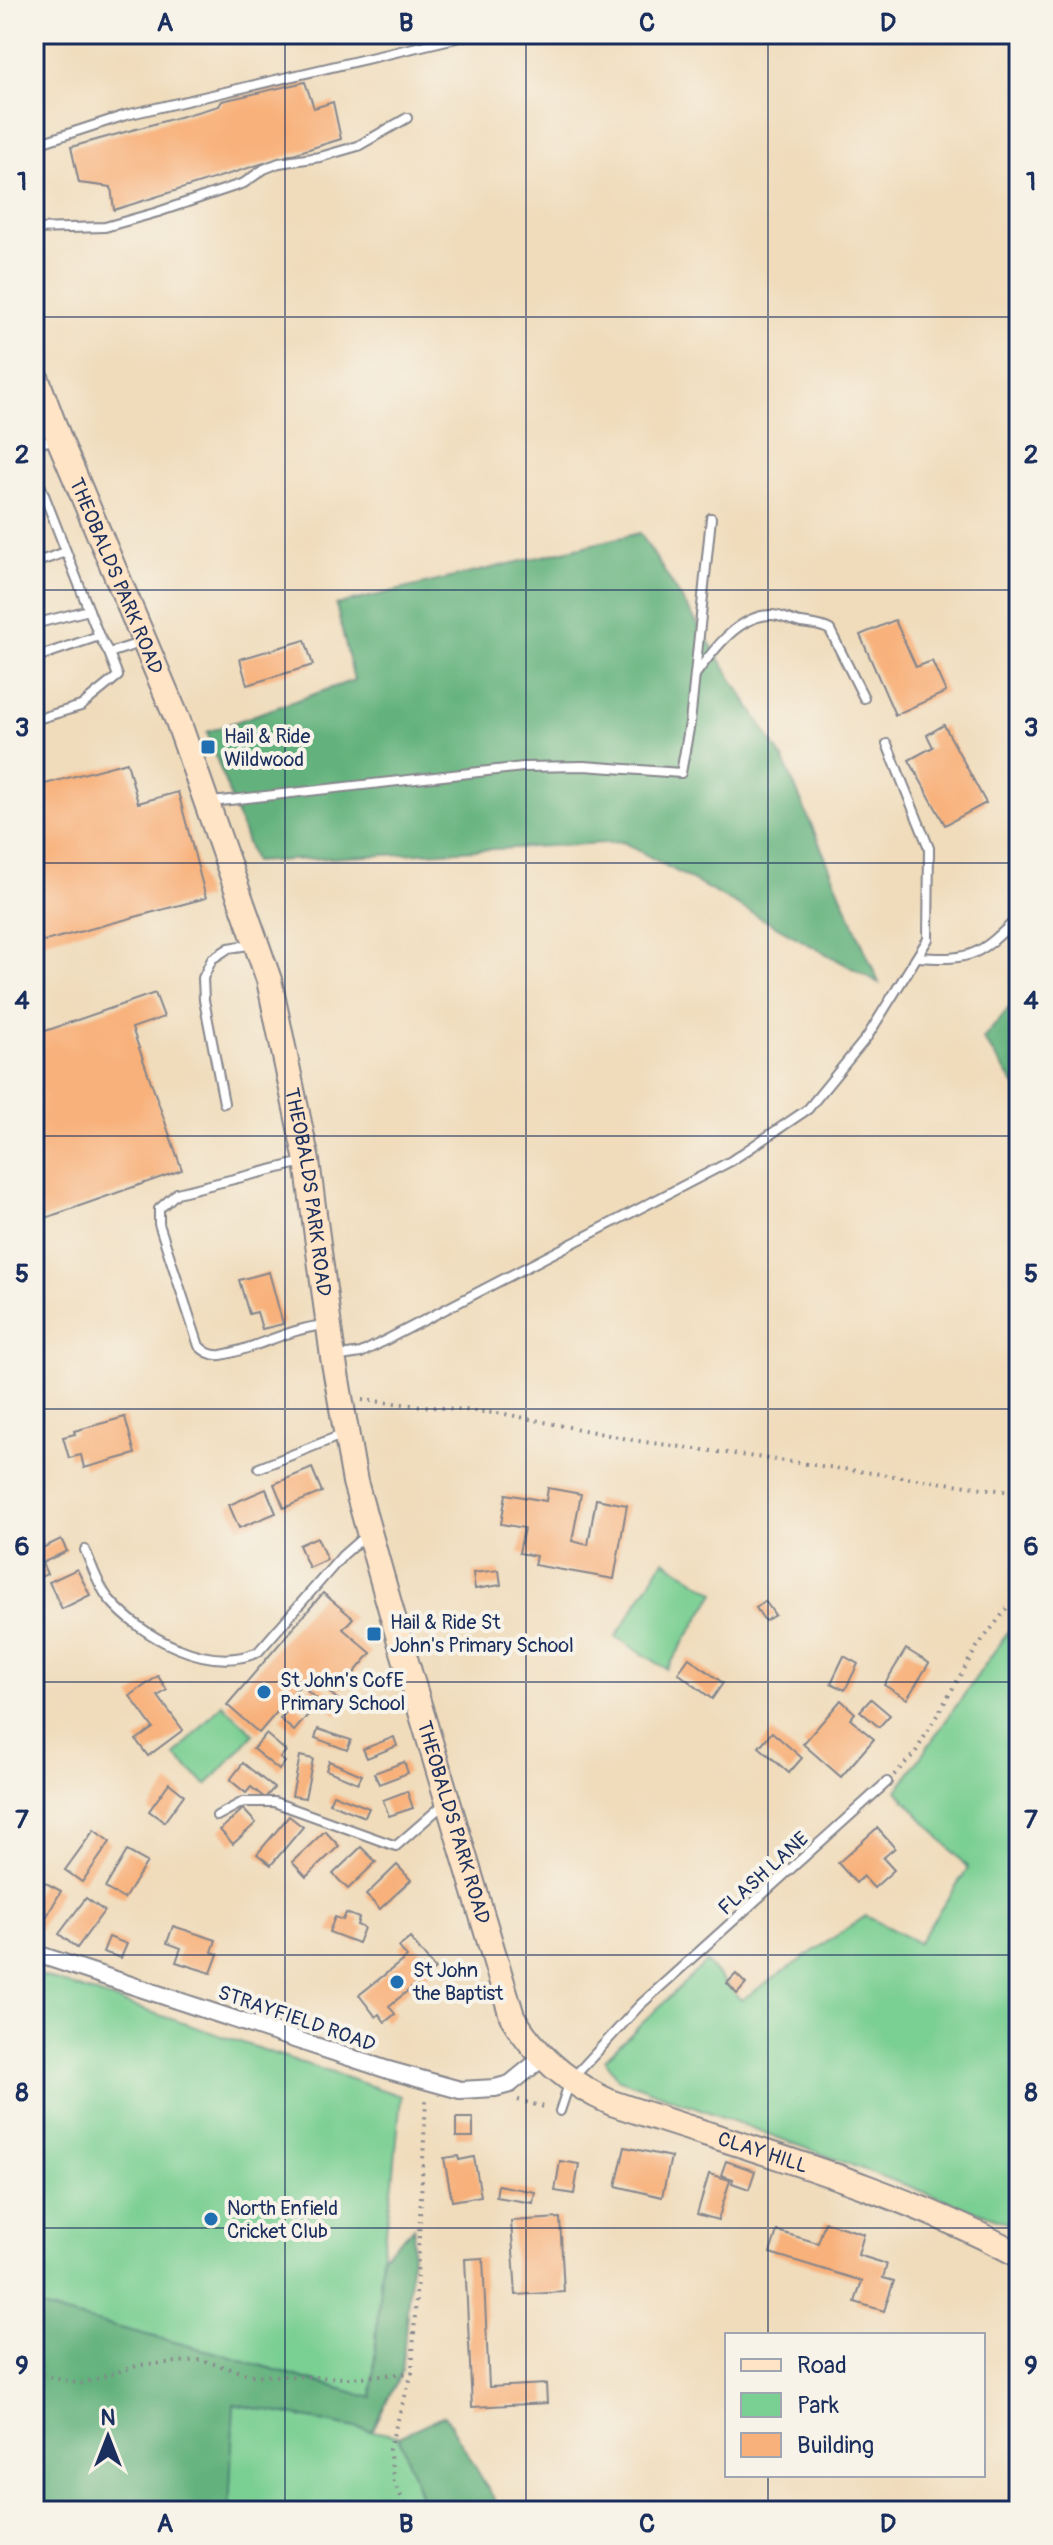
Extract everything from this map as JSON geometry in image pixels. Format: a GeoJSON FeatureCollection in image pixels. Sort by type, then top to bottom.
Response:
{"type":"FeatureCollection","features":[{"type":"Feature","properties":{"kind":"street","name":"THEOBALDS PARK ROAD"},"geometry":{"type":"LineString","coordinates":[[34,372],[59,439],[178,721],[269,980],[307,1161],[333,1357],[368,1534],[505,2000],[521,2033]]}},
{"type":"Feature","properties":{"kind":"street","name":"STRAYFIELD ROAD"},"geometry":{"type":"LineString","coordinates":[[34,1953],[460,2090],[510,2084],[542,2058]]}},
{"type":"Feature","properties":{"kind":"street","name":"CLAY HILL"},"geometry":{"type":"LineString","coordinates":[[521,2033],[542,2058],[570,2081],[612,2103],[897,2197],[949,2219],[1019,2255]]}},
{"type":"Feature","properties":{"kind":"lane"},"geometry":{"type":"LineString","coordinates":[[34,145],[126,115],[473,34]]}},
{"type":"Feature","properties":{"kind":"lane"},"geometry":{"type":"LineString","coordinates":[[34,229],[105,227],[158,212],[244,183],[279,163],[320,157],[358,146],[407,118]]}},
{"type":"Feature","properties":{"kind":"lane"},"geometry":{"type":"LineString","coordinates":[[34,445],[59,439]]}},
{"type":"Feature","properties":{"kind":"lane"},"geometry":{"type":"LineString","coordinates":[[34,469],[99,636],[118,676],[81,706],[34,720]]}},
{"type":"Feature","properties":{"kind":"lane"},"geometry":{"type":"LineString","coordinates":[[207,803],[523,767],[584,766],[681,773],[690,723],[711,518]]}},
{"type":"Feature","properties":{"kind":"lane"},"geometry":{"type":"LineString","coordinates":[[34,563],[66,552]]}},
{"type":"Feature","properties":{"kind":"lane"},"geometry":{"type":"LineString","coordinates":[[34,624],[89,610]]}},
{"type":"Feature","properties":{"kind":"lane"},"geometry":{"type":"LineString","coordinates":[[695,676],[715,648],[749,620],[771,615],[823,625],[830,630],[864,698]]}},
{"type":"Feature","properties":{"kind":"lane"},"geometry":{"type":"LineString","coordinates":[[34,658],[99,636]]}},
{"type":"Feature","properties":{"kind":"lane"},"geometry":{"type":"LineString","coordinates":[[109,653],[145,642]]}},
{"type":"Feature","properties":{"kind":"lane"},"geometry":{"type":"LineString","coordinates":[[333,1357],[361,1353],[731,1161],[808,1109],[867,1037],[928,939],[929,848],[887,744]]}},
{"type":"Feature","properties":{"kind":"lane"},"geometry":{"type":"LineString","coordinates":[[919,957],[956,959],[987,948],[1019,917]]}},
{"type":"Feature","properties":{"kind":"lane"},"geometry":{"type":"LineString","coordinates":[[224,1103],[204,1000],[203,978],[212,959],[229,948],[256,944]]}},
{"type":"Feature","properties":{"kind":"lane"},"geometry":{"type":"LineString","coordinates":[[307,1161],[177,1193],[159,1209],[159,1224],[199,1346],[206,1353],[221,1355],[304,1327],[330,1324]]}},
{"type":"Feature","properties":{"kind":"lane"},"geometry":{"type":"LineString","coordinates":[[259,1468],[346,1433]]}},
{"type":"Feature","properties":{"kind":"lane"},"geometry":{"type":"LineString","coordinates":[[85,1550],[107,1597],[126,1616],[166,1642],[194,1653],[233,1658],[258,1652],[343,1555],[368,1534]]}},
{"type":"Feature","properties":{"kind":"lane","name":"FLASH LANE"},"geometry":{"type":"LineString","coordinates":[[560,2111],[570,2081],[640,2005],[887,1782]]}},
{"type":"Feature","properties":{"kind":"lane"},"geometry":{"type":"LineString","coordinates":[[217,1816],[243,1802],[274,1802],[396,1846],[448,1801]]}},
{"type":"Feature","properties":{"kind":"path"},"geometry":{"type":"LineString","coordinates":[[340,1398],[505,1414],[638,1441],[1019,1493]]}},
{"type":"Feature","properties":{"kind":"path"},"geometry":{"type":"LineString","coordinates":[[887,1782],[915,1753],[977,1647],[1019,1593]]}},
{"type":"Feature","properties":{"kind":"path"},"geometry":{"type":"LineString","coordinates":[[408,2511],[394,2482],[389,2449],[412,2373],[426,2081]]}},
{"type":"Feature","properties":{"kind":"path"},"geometry":{"type":"LineString","coordinates":[[495,2088],[519,2101],[560,2111]]}},
{"type":"Feature","properties":{"kind":"path"},"geometry":{"type":"LineString","coordinates":[[34,2373],[80,2384],[140,2365],[201,2360],[250,2375],[349,2378],[412,2373]]}},
{"type":"Feature","properties":{"kind":"green space"},"geometry":{"type":"Polygon","coordinates":[[[640,533],[784,761],[879,983],[623,842],[254,862],[207,732],[354,680],[336,605],[640,533]]]}},
{"type":"Feature","properties":{"kind":"green space"},"geometry":{"type":"Polygon","coordinates":[[[1019,996],[1019,1091],[983,1039],[1019,996]]]}},
{"type":"Feature","properties":{"kind":"green space"},"geometry":{"type":"Polygon","coordinates":[[[664,1560],[715,1593],[667,1669],[616,1637],[664,1560]]]}},
{"type":"Feature","properties":{"kind":"green space"},"geometry":{"type":"Polygon","coordinates":[[[1019,1616],[1019,2227],[617,2078],[605,2059],[706,1962],[741,2000],[866,1916],[918,1943],[968,1868],[897,1791],[1019,1616]]]}},
{"type":"Feature","properties":{"kind":"green space"},"geometry":{"type":"Polygon","coordinates":[[[222,1704],[254,1734],[207,1785],[175,1756],[222,1704]]]}},
{"type":"Feature","properties":{"kind":"green space","name":"North Enfield Cricket Club"},"geometry":{"type":"Polygon","coordinates":[[[34,1973],[401,2096],[382,2256],[372,2398],[217,2353],[34,2306],[34,1973]]]}},
{"type":"Feature","properties":{"kind":"green space"},"geometry":{"type":"Polygon","coordinates":[[[414,2227],[402,2371],[372,2431],[234,2404],[229,2511],[34,2511],[34,2306],[217,2353],[372,2398],[382,2256],[414,2227]]]}},
{"type":"Feature","properties":{"kind":"green space"},"geometry":{"type":"Polygon","coordinates":[[[233,2404],[399,2436],[426,2511],[229,2511],[233,2404]]]}},
{"type":"Feature","properties":{"kind":"green space"},"geometry":{"type":"Polygon","coordinates":[[[445,2415],[494,2499],[496,2511],[426,2511],[399,2436],[445,2415]]]}},
{"type":"Feature","properties":{"kind":"building"},"geometry":{"type":"Polygon","coordinates":[[[305,82],[314,108],[333,102],[341,139],[114,210],[111,187],[79,183],[71,147],[219,106],[222,101],[305,82]]]}},
{"type":"Feature","properties":{"kind":"building"},"geometry":{"type":"Polygon","coordinates":[[[895,620],[916,667],[932,661],[946,692],[895,715],[860,635],[895,620]]]}},
{"type":"Feature","properties":{"kind":"building"},"geometry":{"type":"Polygon","coordinates":[[[305,640],[313,665],[247,685],[240,659],[305,640]]]}},
{"type":"Feature","properties":{"kind":"building"},"geometry":{"type":"Polygon","coordinates":[[[944,725],[986,803],[945,825],[909,760],[933,747],[927,735],[944,725]]]}},
{"type":"Feature","properties":{"kind":"building"},"geometry":{"type":"Polygon","coordinates":[[[127,762],[138,803],[178,792],[206,898],[34,944],[34,787],[127,762]]]}},
{"type":"Feature","properties":{"kind":"building"},"geometry":{"type":"Polygon","coordinates":[[[155,993],[164,1017],[132,1028],[182,1170],[34,1222],[34,1035],[155,993]]]}},
{"type":"Feature","properties":{"kind":"building"},"geometry":{"type":"Polygon","coordinates":[[[269,1272],[283,1324],[262,1329],[257,1312],[249,1314],[239,1280],[269,1272]]]}},
{"type":"Feature","properties":{"kind":"building"},"geometry":{"type":"Polygon","coordinates":[[[125,1417],[135,1454],[84,1468],[81,1455],[69,1458],[63,1437],[125,1417]]]}},
{"type":"Feature","properties":{"kind":"building"},"geometry":{"type":"Polygon","coordinates":[[[312,1468],[322,1492],[284,1508],[274,1484],[312,1468]]]}},
{"type":"Feature","properties":{"kind":"building"},"geometry":{"type":"Polygon","coordinates":[[[548,1488],[581,1494],[572,1541],[588,1545],[596,1499],[627,1505],[614,1579],[534,1565],[536,1556],[519,1553],[524,1528],[501,1524],[506,1494],[546,1501],[548,1488]]]}},
{"type":"Feature","properties":{"kind":"building"},"geometry":{"type":"Polygon","coordinates":[[[266,1489],[276,1513],[239,1528],[229,1505],[266,1489]]]}},
{"type":"Feature","properties":{"kind":"building"},"geometry":{"type":"Polygon","coordinates":[[[317,1537],[327,1560],[309,1568],[299,1545],[317,1537]]]}},
{"type":"Feature","properties":{"kind":"building"},"geometry":{"type":"Polygon","coordinates":[[[61,1539],[67,1551],[42,1563],[47,1574],[34,1580],[34,1552],[61,1539]]]}},
{"type":"Feature","properties":{"kind":"building"},"geometry":{"type":"Polygon","coordinates":[[[77,1569],[90,1595],[62,1609],[49,1582],[77,1569]]]}},
{"type":"Feature","properties":{"kind":"building"},"geometry":{"type":"Polygon","coordinates":[[[499,1570],[501,1585],[475,1589],[473,1573],[499,1570]]]}},
{"type":"Feature","properties":{"kind":"building","name":"St John's CofE Primary School"},"geometry":{"type":"Polygon","coordinates":[[[323,1593],[353,1618],[343,1629],[371,1653],[338,1692],[313,1670],[259,1733],[227,1705],[323,1593]]]}},
{"type":"Feature","properties":{"kind":"building"},"geometry":{"type":"Polygon","coordinates":[[[765,1601],[775,1615],[765,1621],[756,1608],[765,1601]]]}},
{"type":"Feature","properties":{"kind":"building"},"geometry":{"type":"Polygon","coordinates":[[[906,1649],[929,1663],[907,1699],[884,1685],[906,1649]]]}},
{"type":"Feature","properties":{"kind":"building"},"geometry":{"type":"Polygon","coordinates":[[[844,1656],[858,1664],[845,1690],[831,1683],[844,1656]]]}},
{"type":"Feature","properties":{"kind":"building"},"geometry":{"type":"Polygon","coordinates":[[[689,1658],[723,1683],[712,1699],[678,1673],[689,1658]]]}},
{"type":"Feature","properties":{"kind":"building"},"geometry":{"type":"Polygon","coordinates":[[[158,1676],[167,1690],[158,1696],[183,1730],[148,1756],[136,1740],[153,1728],[130,1696],[158,1676]]]}},
{"type":"Feature","properties":{"kind":"building"},"geometry":{"type":"Polygon","coordinates":[[[315,1681],[346,1706],[338,1716],[307,1691],[315,1681]]]}},
{"type":"Feature","properties":{"kind":"building"},"geometry":{"type":"Polygon","coordinates":[[[871,1699],[890,1715],[879,1727],[860,1711],[871,1699]]]}},
{"type":"Feature","properties":{"kind":"building"},"geometry":{"type":"Polygon","coordinates":[[[841,1700],[855,1713],[850,1719],[874,1739],[841,1777],[803,1744],[841,1700]]]}},
{"type":"Feature","properties":{"kind":"building"},"geometry":{"type":"Polygon","coordinates":[[[294,1703],[308,1715],[294,1731],[280,1719],[294,1703]]]}},
{"type":"Feature","properties":{"kind":"building"},"geometry":{"type":"Polygon","coordinates":[[[318,1729],[351,1740],[347,1750],[315,1738],[318,1729]]]}},
{"type":"Feature","properties":{"kind":"building"},"geometry":{"type":"Polygon","coordinates":[[[772,1732],[802,1758],[789,1773],[759,1747],[772,1732]]]}},
{"type":"Feature","properties":{"kind":"building"},"geometry":{"type":"Polygon","coordinates":[[[266,1734],[286,1751],[280,1758],[285,1762],[279,1770],[253,1749],[266,1734]]]}},
{"type":"Feature","properties":{"kind":"building"},"geometry":{"type":"Polygon","coordinates":[[[394,1737],[397,1746],[367,1758],[363,1749],[394,1737]]]}},
{"type":"Feature","properties":{"kind":"building"},"geometry":{"type":"Polygon","coordinates":[[[300,1756],[313,1759],[305,1798],[292,1796],[300,1756]]]}},
{"type":"Feature","properties":{"kind":"building"},"geometry":{"type":"Polygon","coordinates":[[[329,1761],[362,1775],[358,1783],[326,1770],[329,1761]]]}},
{"type":"Feature","properties":{"kind":"building"},"geometry":{"type":"Polygon","coordinates":[[[404,1762],[408,1773],[379,1784],[374,1773],[404,1762]]]}},
{"type":"Feature","properties":{"kind":"building"},"geometry":{"type":"Polygon","coordinates":[[[243,1763],[274,1788],[265,1798],[251,1787],[246,1793],[230,1780],[243,1763]]]}},
{"type":"Feature","properties":{"kind":"building"},"geometry":{"type":"Polygon","coordinates":[[[169,1783],[184,1795],[164,1822],[149,1811],[169,1783]]]}},
{"type":"Feature","properties":{"kind":"building"},"geometry":{"type":"Polygon","coordinates":[[[407,1791],[413,1808],[389,1816],[383,1800],[407,1791]]]}},
{"type":"Feature","properties":{"kind":"building"},"geometry":{"type":"Polygon","coordinates":[[[333,1794],[369,1808],[365,1817],[329,1803],[333,1794]]]}},
{"type":"Feature","properties":{"kind":"building"},"geometry":{"type":"Polygon","coordinates":[[[243,1809],[256,1823],[233,1844],[220,1830],[243,1809]]]}},
{"type":"Feature","properties":{"kind":"building"},"geometry":{"type":"Polygon","coordinates":[[[289,1816],[303,1827],[271,1865],[257,1854],[289,1816]]]}},
{"type":"Feature","properties":{"kind":"building"},"geometry":{"type":"Polygon","coordinates":[[[877,1828],[895,1848],[883,1858],[894,1870],[874,1888],[863,1876],[856,1883],[838,1863],[877,1828]]]}},
{"type":"Feature","properties":{"kind":"building"},"geometry":{"type":"Polygon","coordinates":[[[94,1830],[110,1842],[82,1882],[65,1870],[94,1830]]]}},
{"type":"Feature","properties":{"kind":"building"},"geometry":{"type":"Polygon","coordinates":[[[325,1831],[339,1846],[306,1877],[292,1862],[325,1831]]]}},
{"type":"Feature","properties":{"kind":"building"},"geometry":{"type":"Polygon","coordinates":[[[361,1847],[376,1862],[348,1889],[333,1874],[361,1847]]]}},
{"type":"Feature","properties":{"kind":"building"},"geometry":{"type":"Polygon","coordinates":[[[127,1851],[147,1862],[124,1899],[105,1888],[127,1851]]]}},
{"type":"Feature","properties":{"kind":"building"},"geometry":{"type":"Polygon","coordinates":[[[397,1865],[411,1880],[380,1909],[366,1895],[397,1865]]]}},
{"type":"Feature","properties":{"kind":"building"},"geometry":{"type":"Polygon","coordinates":[[[42,1881],[61,1891],[38,1932],[34,1929],[34,1896],[42,1881]]]}},
{"type":"Feature","properties":{"kind":"building"},"geometry":{"type":"Polygon","coordinates":[[[86,1898],[104,1911],[77,1948],[59,1934],[86,1898]]]}},
{"type":"Feature","properties":{"kind":"building"},"geometry":{"type":"Polygon","coordinates":[[[346,1913],[359,1918],[357,1925],[364,1928],[358,1943],[329,1932],[335,1917],[343,1920],[346,1913]]]}},
{"type":"Feature","properties":{"kind":"building"},"geometry":{"type":"Polygon","coordinates":[[[173,1926],[216,1940],[212,1952],[218,1954],[211,1973],[176,1962],[181,1948],[167,1943],[173,1926]]]}},
{"type":"Feature","properties":{"kind":"building"},"geometry":{"type":"Polygon","coordinates":[[[109,1937],[127,1944],[121,1958],[103,1952],[109,1937]]]}},
{"type":"Feature","properties":{"kind":"building","name":"St John the Baptist"},"geometry":{"type":"Polygon","coordinates":[[[410,1938],[435,1969],[389,2006],[395,2014],[385,2022],[379,2014],[376,2017],[359,1995],[407,1957],[399,1947],[410,1938]]]}},
{"type":"Feature","properties":{"kind":"building"},"geometry":{"type":"Polygon","coordinates":[[[736,1974],[746,1984],[737,1994],[727,1983],[736,1974]]]}},
{"type":"Feature","properties":{"kind":"building"},"geometry":{"type":"Polygon","coordinates":[[[456,2118],[473,2118],[473,2137],[456,2137],[456,2118]]]}},
{"type":"Feature","properties":{"kind":"building"},"geometry":{"type":"Polygon","coordinates":[[[625,2147],[671,2157],[662,2197],[616,2186],[625,2147]]]}},
{"type":"Feature","properties":{"kind":"building"},"geometry":{"type":"Polygon","coordinates":[[[458,2156],[459,2160],[474,2157],[481,2196],[452,2201],[444,2158],[458,2156]]]}},
{"type":"Feature","properties":{"kind":"building"},"geometry":{"type":"Polygon","coordinates":[[[560,2161],[579,2164],[574,2194],[555,2191],[560,2161]]]}},
{"type":"Feature","properties":{"kind":"building"},"geometry":{"type":"Polygon","coordinates":[[[726,2161],[755,2171],[749,2189],[721,2175],[726,2161]]]}},
{"type":"Feature","properties":{"kind":"building"},"geometry":{"type":"Polygon","coordinates":[[[709,2174],[730,2180],[718,2220],[697,2214],[709,2174]]]}},
{"type":"Feature","properties":{"kind":"building"},"geometry":{"type":"Polygon","coordinates":[[[498,2185],[535,2192],[533,2203],[496,2197],[498,2185]]]}},
{"type":"Feature","properties":{"kind":"building"},"geometry":{"type":"Polygon","coordinates":[[[560,2218],[564,2292],[516,2295],[511,2221],[560,2218]]]}},
{"type":"Feature","properties":{"kind":"building"},"geometry":{"type":"Polygon","coordinates":[[[825,2222],[864,2234],[858,2255],[887,2264],[883,2278],[894,2281],[884,2311],[855,2302],[862,2281],[770,2253],[777,2231],[818,2243],[825,2222]]]}},
{"type":"Feature","properties":{"kind":"building"},"geometry":{"type":"Polygon","coordinates":[[[483,2258],[489,2387],[546,2384],[547,2403],[472,2407],[465,2259],[483,2258]]]}},
{"type":"Feature","properties":{"kind":"place","name":"Hail & Ride Wildwood"},"geometry":{"type":"Point","coordinates":[208,747]}},
{"type":"Feature","properties":{"kind":"place","name":"Hail & Ride St John's Primary School"},"geometry":{"type":"Point","coordinates":[374,1634]}},
{"type":"Feature","properties":{"kind":"place","name":"St John's CofE Primary School"},"geometry":{"type":"Point","coordinates":[264,1692]}},
{"type":"Feature","properties":{"kind":"place","name":"St John the Baptist"},"geometry":{"type":"Point","coordinates":[397,1982]}},
{"type":"Feature","properties":{"kind":"place","name":"North Enfield Cricket Club"},"geometry":{"type":"Point","coordinates":[211,2219]}}]}
